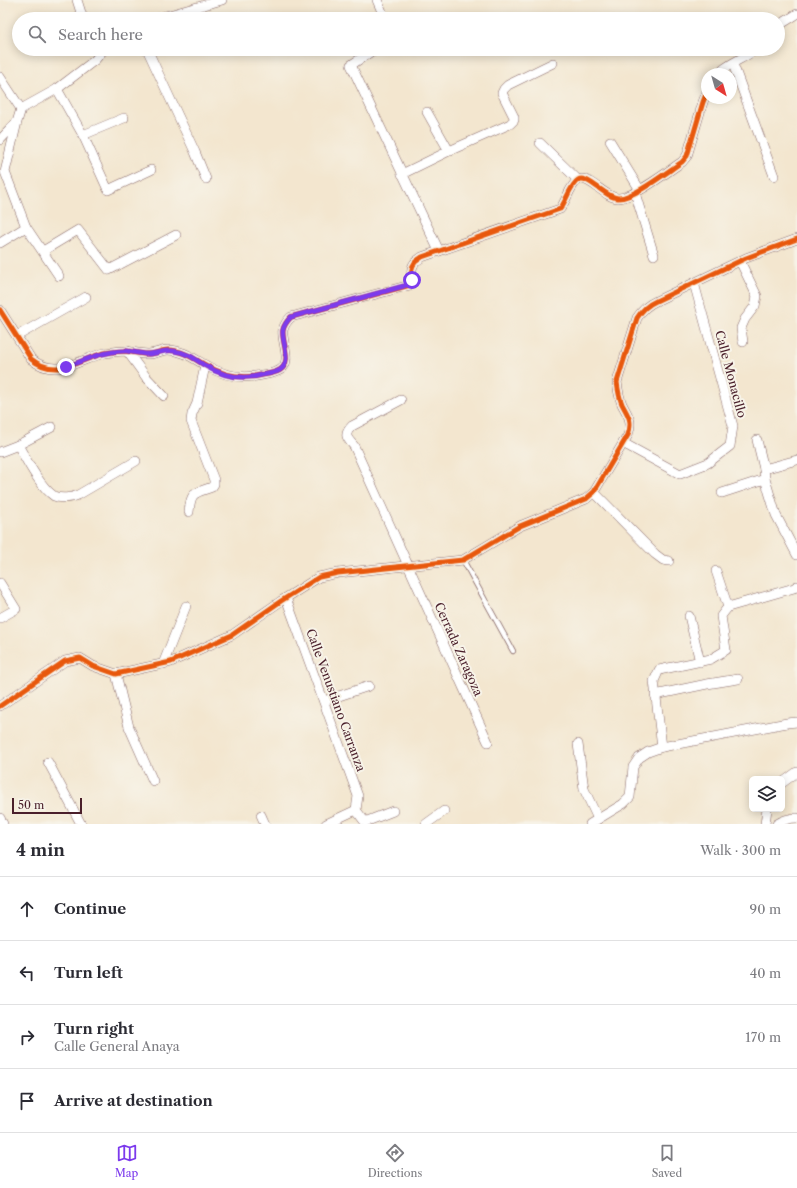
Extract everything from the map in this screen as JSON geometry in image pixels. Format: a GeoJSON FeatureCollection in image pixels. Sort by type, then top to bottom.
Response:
{"type":"FeatureCollection","features":[{"type":"Feature","properties":{"kind":"street"},"geometry":{"type":"LineString","coordinates":[[77,0],[81,12]]}},
{"type":"Feature","properties":{"kind":"street"},"geometry":{"type":"LineString","coordinates":[[180,12],[222,0]]}},
{"type":"Feature","properties":{"kind":"street"},"geometry":{"type":"LineString","coordinates":[[377,0],[382,12]]}},
{"type":"Feature","properties":{"kind":"street"},"geometry":{"type":"LineString","coordinates":[[785,22],[797,14]]}},
{"type":"Feature","properties":{"kind":"street"},"geometry":{"type":"LineString","coordinates":[[59,276],[26,227],[5,172],[21,109],[57,89],[93,56]]}},
{"type":"Feature","properties":{"kind":"street"},"geometry":{"type":"LineString","coordinates":[[150,56],[206,179]]}},
{"type":"Feature","properties":{"kind":"street"},"geometry":{"type":"LineString","coordinates":[[364,56],[351,65],[439,251]]}},
{"type":"Feature","properties":{"kind":"street"},"geometry":{"type":"LineString","coordinates":[[725,68],[747,56]]}},
{"type":"Feature","properties":{"kind":"street"},"geometry":{"type":"LineString","coordinates":[[402,174],[510,124],[514,120],[514,117],[502,93],[504,89],[508,85],[553,62]]}},
{"type":"Feature","properties":{"kind":"street"},"geometry":{"type":"LineString","coordinates":[[733,64],[774,176]]}},
{"type":"Feature","properties":{"kind":"street"},"geometry":{"type":"LineString","coordinates":[[0,77],[21,109]]}},
{"type":"Feature","properties":{"kind":"street"},"geometry":{"type":"LineString","coordinates":[[57,89],[83,135],[108,190],[151,170]]}},
{"type":"Feature","properties":{"kind":"street"},"geometry":{"type":"LineString","coordinates":[[0,310],[31,359],[43,367],[54,369],[66,367],[104,353],[127,351],[149,355],[167,350],[187,354],[217,372],[237,377],[272,373],[280,370],[284,365],[286,357],[283,330],[285,323],[291,317],[410,284],[412,280],[411,271],[414,263],[422,257],[560,209],[578,180],[583,179],[590,182],[609,196],[617,198],[624,198],[637,192],[682,162],[687,156],[702,104]]}},
{"type":"Feature","properties":{"kind":"street"},"geometry":{"type":"LineString","coordinates":[[427,112],[449,151]]}},
{"type":"Feature","properties":{"kind":"street"},"geometry":{"type":"LineString","coordinates":[[83,135],[124,118]]}},
{"type":"Feature","properties":{"kind":"street"},"geometry":{"type":"LineString","coordinates":[[0,140],[17,122]]}},
{"type":"Feature","properties":{"kind":"street"},"geometry":{"type":"LineString","coordinates":[[610,141],[637,192],[654,255]]}},
{"type":"Feature","properties":{"kind":"street"},"geometry":{"type":"LineString","coordinates":[[540,143],[578,180]]}},
{"type":"Feature","properties":{"kind":"street"},"geometry":{"type":"LineString","coordinates":[[0,243],[26,227]]}},
{"type":"Feature","properties":{"kind":"street"},"geometry":{"type":"LineString","coordinates":[[43,251],[78,230],[109,270],[176,235]]}},
{"type":"Feature","properties":{"kind":"street"},"geometry":{"type":"LineString","coordinates":[[0,706],[65,661],[80,658],[93,666],[116,674],[171,662],[232,635],[319,577],[338,573],[463,560],[520,526],[586,499],[594,492],[628,435],[631,426],[629,417],[618,391],[617,382],[637,318],[642,310],[648,305],[740,261],[797,239]]}},
{"type":"Feature","properties":{"kind":"street"},"geometry":{"type":"LineString","coordinates":[[740,261],[757,296],[755,306],[745,319],[741,328],[743,342]]}},
{"type":"Feature","properties":{"kind":"street","name":"Calle Monacillo"},"geometry":{"type":"LineString","coordinates":[[623,443],[680,474],[708,463],[730,446],[733,426],[694,283]]}},
{"type":"Feature","properties":{"kind":"street"},"geometry":{"type":"LineString","coordinates":[[17,336],[86,298]]}},
{"type":"Feature","properties":{"kind":"street"},"geometry":{"type":"LineString","coordinates":[[127,351],[146,378],[164,396]]}},
{"type":"Feature","properties":{"kind":"street"},"geometry":{"type":"LineString","coordinates":[[189,512],[190,500],[194,494],[212,487],[214,484],[214,480],[191,421],[192,414],[197,403],[205,366]]}},
{"type":"Feature","properties":{"kind":"street","name":"Cerrada Zaragoza"},"geometry":{"type":"LineString","coordinates":[[401,400],[352,426],[346,434],[347,439],[354,446],[488,742]]}},
{"type":"Feature","properties":{"kind":"street"},"geometry":{"type":"LineString","coordinates":[[0,452],[52,428]]}},
{"type":"Feature","properties":{"kind":"street"},"geometry":{"type":"LineString","coordinates":[[757,440],[765,479],[776,515],[797,555]]}},
{"type":"Feature","properties":{"kind":"street"},"geometry":{"type":"LineString","coordinates":[[18,445],[43,486],[55,496],[72,498],[78,496],[136,461]]}},
{"type":"Feature","properties":{"kind":"street"},"geometry":{"type":"LineString","coordinates":[[764,469],[797,460]]}},
{"type":"Feature","properties":{"kind":"street"},"geometry":{"type":"LineString","coordinates":[[722,493],[765,479]]}},
{"type":"Feature","properties":{"kind":"street"},"geometry":{"type":"LineString","coordinates":[[594,492],[655,554],[663,560],[669,561]]}},
{"type":"Feature","properties":{"kind":"street"},"geometry":{"type":"LineString","coordinates":[[716,571],[728,607]]}},
{"type":"Feature","properties":{"kind":"street"},"geometry":{"type":"LineString","coordinates":[[0,583],[16,609],[0,618]]}},
{"type":"Feature","properties":{"kind":"street"},"geometry":{"type":"LineString","coordinates":[[662,747],[654,681],[659,670],[711,659],[726,650],[721,616],[728,607],[797,586]]}},
{"type":"Feature","properties":{"kind":"street","name":"Calle Venustiano Carranza"},"geometry":{"type":"LineString","coordinates":[[286,598],[358,796],[356,810]]}},
{"type":"Feature","properties":{"kind":"street"},"geometry":{"type":"LineString","coordinates":[[163,664],[186,606]]}},
{"type":"Feature","properties":{"kind":"street"},"geometry":{"type":"LineString","coordinates":[[689,616],[700,662]]}},
{"type":"Feature","properties":{"kind":"street"},"geometry":{"type":"LineString","coordinates":[[116,674],[129,726],[153,781]]}},
{"type":"Feature","properties":{"kind":"street"},"geometry":{"type":"LineString","coordinates":[[655,695],[738,678]]}},
{"type":"Feature","properties":{"kind":"street"},"geometry":{"type":"LineString","coordinates":[[324,701],[369,686]]}},
{"type":"Feature","properties":{"kind":"street"},"geometry":{"type":"LineString","coordinates":[[578,744],[584,788],[594,822],[623,804],[630,797],[633,767],[639,758],[648,752],[662,747],[797,722]]}},
{"type":"Feature","properties":{"kind":"street"},"geometry":{"type":"LineString","coordinates":[[48,762],[81,824]]}},
{"type":"Feature","properties":{"kind":"street"},"geometry":{"type":"LineString","coordinates":[[785,781],[797,772]]}},
{"type":"Feature","properties":{"kind":"street"},"geometry":{"type":"LineString","coordinates":[[326,824],[356,810],[365,822],[393,811]]}},
{"type":"Feature","properties":{"kind":"street"},"geometry":{"type":"LineString","coordinates":[[426,824],[444,811]]}},
{"type":"Feature","properties":{"kind":"street"},"geometry":{"type":"LineString","coordinates":[[765,824],[767,812]]}},
{"type":"Feature","properties":{"kind":"street"},"geometry":{"type":"LineString","coordinates":[[261,815],[265,824]]}},
{"type":"Feature","properties":{"kind":"street"},"geometry":{"type":"LineString","coordinates":[[0,818],[3,824]]}},
{"type":"Feature","properties":{"kind":"street"},"geometry":{"type":"LineString","coordinates":[[777,824],[792,818],[797,818]]}},
{"type":"Feature","properties":{"kind":"lane"},"geometry":{"type":"LineString","coordinates":[[463,560],[513,651]]}},
{"type":"Feature","properties":{"kind":"cycle path"},"geometry":{"type":"LineString","coordinates":[[0,310],[31,359],[50,368],[68,366],[105,353],[126,351],[150,354],[173,350],[184,353],[220,372],[234,376],[248,377],[274,373],[280,370],[286,362],[283,330],[284,326],[291,317],[410,285],[413,266],[415,262],[422,257],[560,209],[575,182],[578,180],[587,180],[613,197],[618,198],[632,194],[650,184],[682,162],[687,156],[702,104]]}},
{"type":"Feature","properties":{"kind":"cycle path"},"geometry":{"type":"LineString","coordinates":[[0,706],[65,661],[80,658],[93,666],[116,674],[171,662],[232,635],[319,577],[338,573],[463,560],[520,526],[586,499],[594,492],[628,435],[630,422],[620,399],[617,382],[637,318],[641,313],[647,306],[746,258],[797,239]]}},
{"type":"Feature","properties":{"kind":"route"},"geometry":{"type":"LineString","coordinates":[[66,367],[104,353],[127,351],[149,355],[167,350],[187,354],[217,372],[237,377],[272,373],[280,370],[284,365],[286,357],[283,330],[285,323],[291,317],[404,286],[410,284],[412,280]]}}]}
